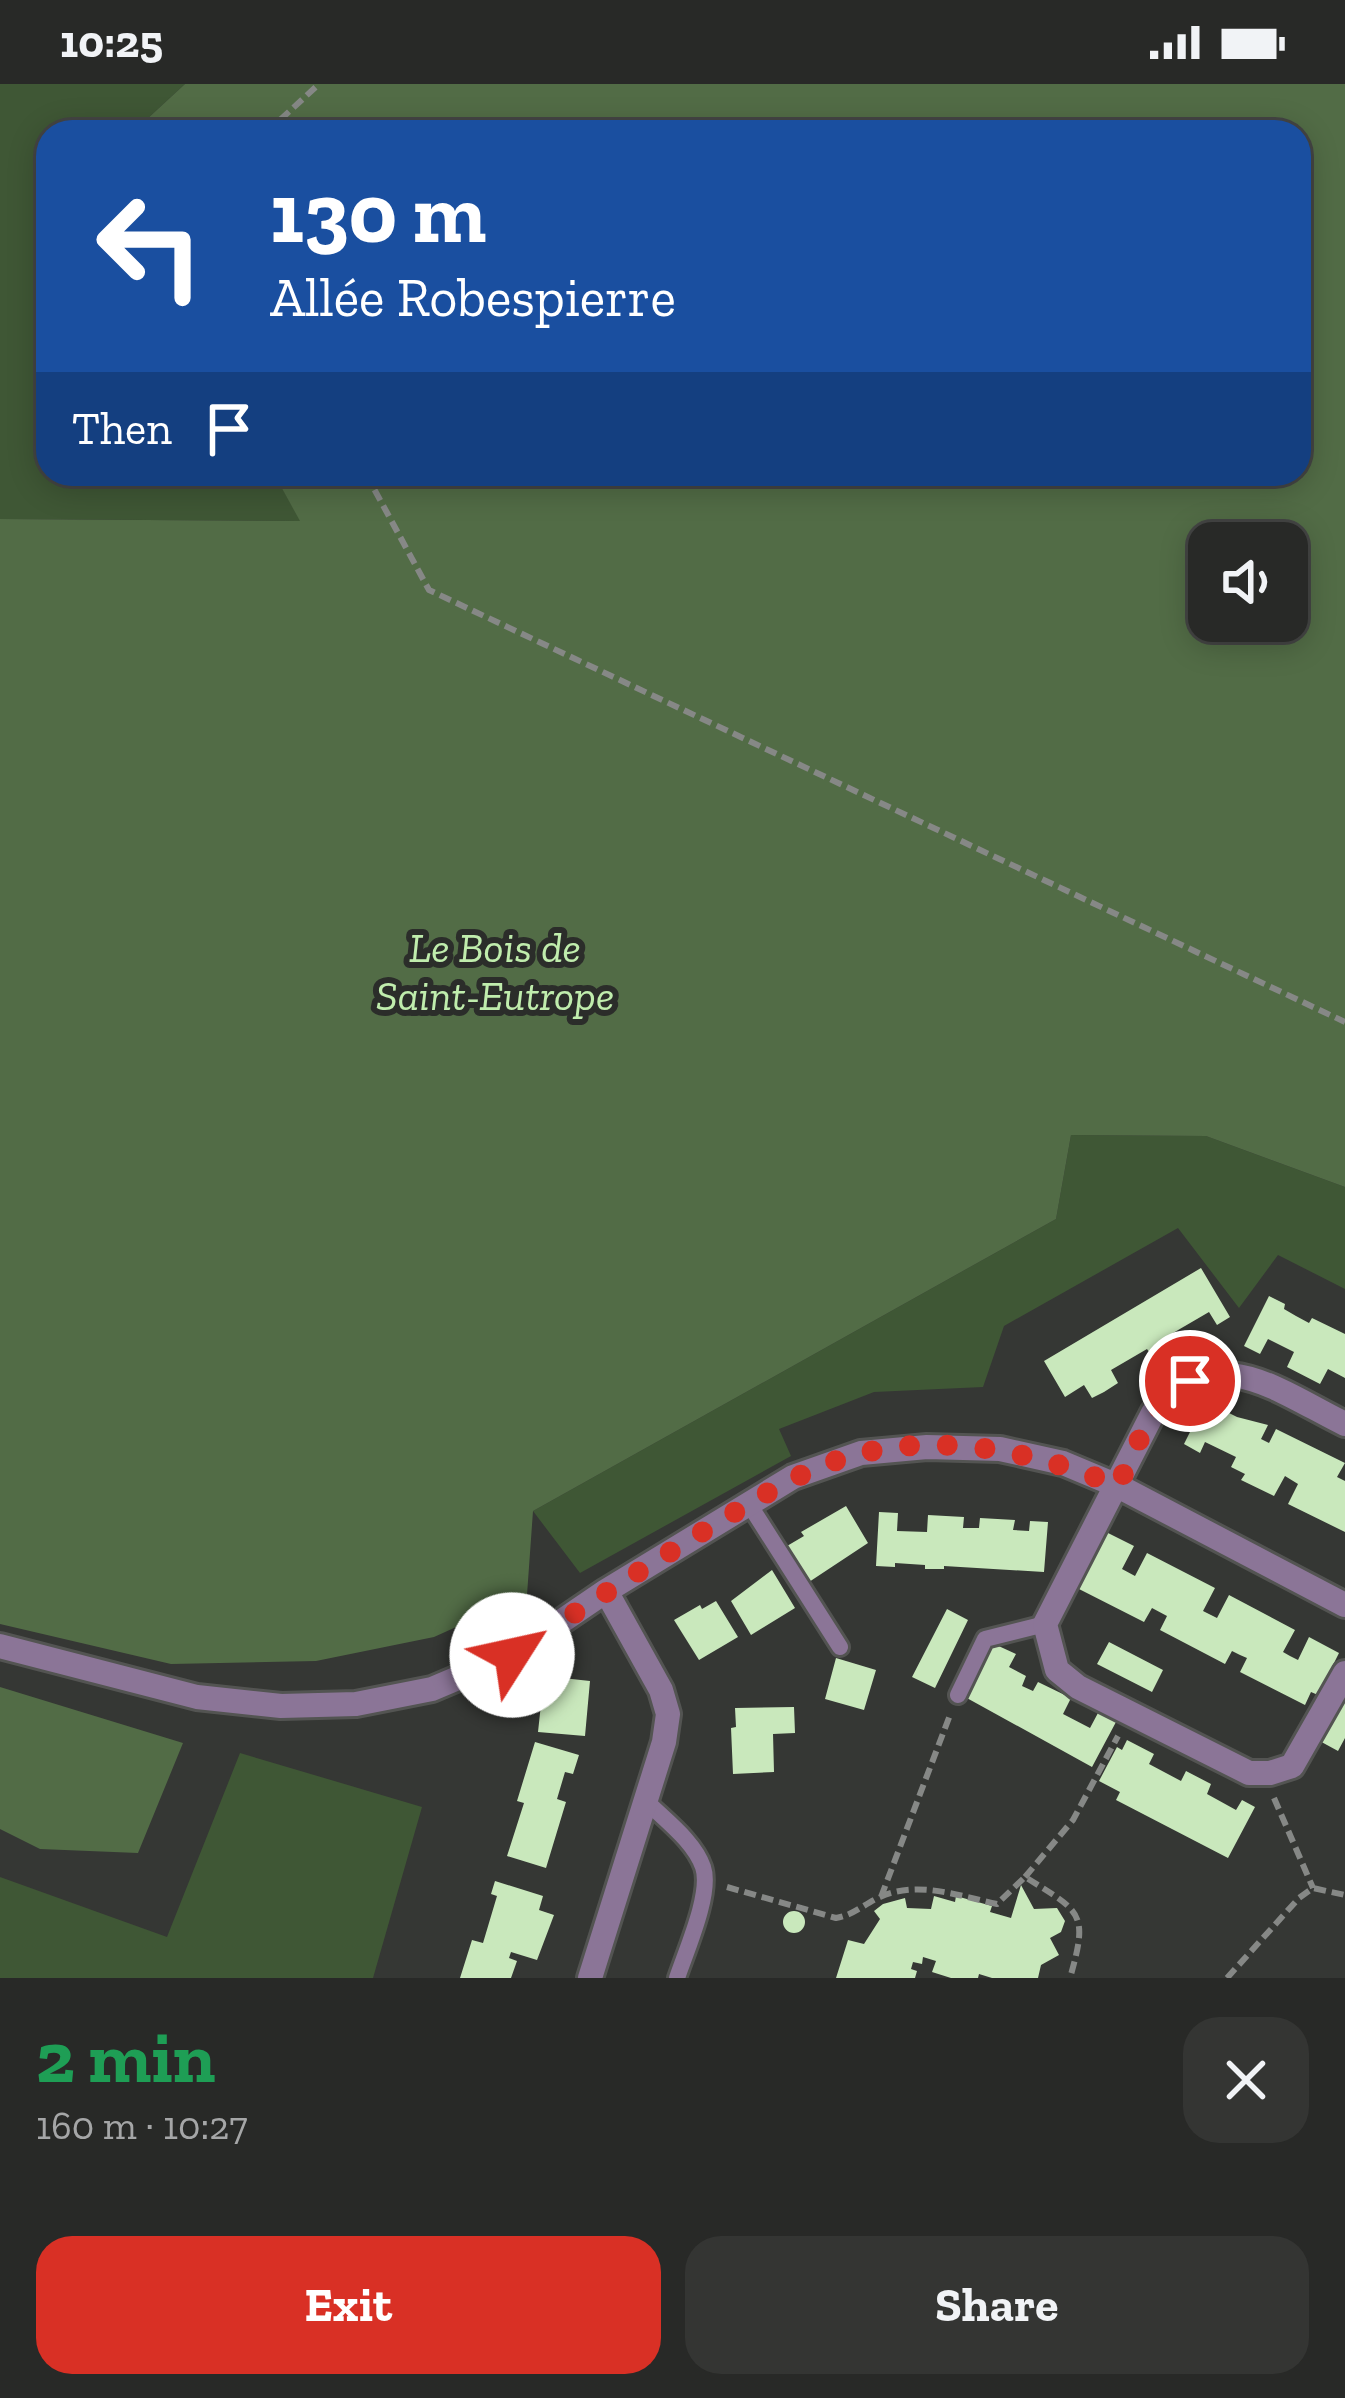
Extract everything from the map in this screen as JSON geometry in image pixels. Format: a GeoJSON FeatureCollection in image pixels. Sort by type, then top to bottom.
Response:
{"type":"FeatureCollection","features":[{"type":"Feature","properties":{"kind":"street"},"geometry":{"type":"LineString","coordinates":[[1345,1424],[1243,1374],[1214,1372],[1169,1394],[1153,1413],[1045,1624],[1057,1670],[1078,1687],[1235,1770],[1270,1773],[1292,1766],[1345,1673]]}},
{"type":"Feature","properties":{"kind":"street"},"geometry":{"type":"LineString","coordinates":[[0,1646],[197,1697],[281,1706],[356,1704],[432,1689],[512,1655],[606,1591],[793,1477],[861,1453],[927,1447],[1000,1449],[1063,1463],[1118,1486],[1345,1605]]}},
{"type":"Feature","properties":{"kind":"street"},"geometry":{"type":"LineString","coordinates":[[590,1978],[646,1802],[668,1714],[661,1690],[606,1591]]}},
{"type":"Feature","properties":{"kind":"lane"},"geometry":{"type":"LineString","coordinates":[[749,1504],[840,1647]]}},
{"type":"Feature","properties":{"kind":"lane"},"geometry":{"type":"LineString","coordinates":[[958,1695],[985,1639],[1045,1624]]}},
{"type":"Feature","properties":{"kind":"lane"},"geometry":{"type":"LineString","coordinates":[[646,1802],[692,1848],[704,1868],[705,1887],[677,1978]]}},
{"type":"Feature","properties":{"kind":"path"},"geometry":{"type":"LineString","coordinates":[[281,120],[319,84]]}},
{"type":"Feature","properties":{"kind":"path"},"geometry":{"type":"LineString","coordinates":[[373,486],[430,590],[1345,1022]]}},
{"type":"Feature","properties":{"kind":"path"},"geometry":{"type":"LineString","coordinates":[[880,1897],[958,1695]]}},
{"type":"Feature","properties":{"kind":"path"},"geometry":{"type":"LineString","coordinates":[[705,1887],[728,1886],[836,1918],[849,1916],[880,1897],[914,1888],[997,1904],[1025,1877],[1091,1793],[1129,1713]]}},
{"type":"Feature","properties":{"kind":"path"},"geometry":{"type":"LineString","coordinates":[[1270,1773],[1275,1803],[1313,1888]]}},
{"type":"Feature","properties":{"kind":"path"},"geometry":{"type":"LineString","coordinates":[[1025,1877],[1065,1901],[1076,1915],[1082,1930],[1070,1978]]}},
{"type":"Feature","properties":{"kind":"path"},"geometry":{"type":"LineString","coordinates":[[1313,1888],[1345,1895]]}},
{"type":"Feature","properties":{"kind":"path"},"geometry":{"type":"LineString","coordinates":[[1227,1978],[1313,1888]]}},
{"type":"Feature","properties":{"kind":"green space"},"geometry":{"type":"Polygon","coordinates":[[[0,84],[185,84],[146,120],[36,120],[36,486],[281,486],[301,521],[0,519],[0,84]]]}},
{"type":"Feature","properties":{"kind":"green space","name":"Le Bois de Saint-Eutrope"},"geometry":{"type":"Polygon","coordinates":[[[185,84],[1345,84],[1345,1187],[1206,1136],[1071,1135],[1056,1219],[533,1511],[527,1595],[434,1637],[316,1661],[171,1664],[0,1624],[0,519],[300,521],[281,486],[1311,486],[1311,120],[146,120],[185,84]]]}},
{"type":"Feature","properties":{"kind":"green space"},"geometry":{"type":"Polygon","coordinates":[[[1071,1135],[1206,1136],[1345,1187],[1345,1289],[1278,1255],[1239,1308],[1178,1228],[1004,1326],[983,1387],[874,1392],[779,1429],[791,1456],[580,1573],[533,1511],[1056,1219],[1071,1135]]]}},
{"type":"Feature","properties":{"kind":"green space"},"geometry":{"type":"Polygon","coordinates":[[[0,1687],[183,1743],[138,1853],[40,1849],[0,1829],[0,1687]]]}},
{"type":"Feature","properties":{"kind":"green space"},"geometry":{"type":"Polygon","coordinates":[[[240,1753],[422,1807],[373,1978],[0,1978],[0,1877],[167,1937],[240,1753]]]}},
{"type":"Feature","properties":{"kind":"building"},"geometry":{"type":"Polygon","coordinates":[[[1201,1268],[1230,1317],[1217,1325],[1209,1312],[1173,1333],[1181,1346],[1155,1361],[1147,1349],[1111,1370],[1118,1383],[1104,1392],[1092,1398],[1084,1385],[1065,1397],[1044,1361],[1201,1268]]]}},
{"type":"Feature","properties":{"kind":"building"},"geometry":{"type":"Polygon","coordinates":[[[1269,1296],[1309,1323],[1312,1318],[1345,1334],[1345,1378],[1328,1369],[1320,1384],[1287,1367],[1294,1352],[1268,1339],[1260,1354],[1244,1346],[1269,1296]]]}},
{"type":"Feature","properties":{"kind":"building"},"geometry":{"type":"Polygon","coordinates":[[[1208,1396],[1224,1403],[1221,1409],[1237,1417],[1268,1425],[1261,1439],[1269,1443],[1276,1429],[1345,1463],[1337,1477],[1345,1481],[1345,1532],[1288,1504],[1298,1484],[1285,1476],[1274,1496],[1241,1480],[1245,1474],[1231,1467],[1236,1457],[1205,1442],[1200,1453],[1184,1444],[1208,1396]]]}},
{"type":"Feature","properties":{"kind":"building"},"geometry":{"type":"Polygon","coordinates":[[[846,1506],[868,1543],[809,1582],[787,1546],[804,1536],[801,1532],[846,1506]]]}},
{"type":"Feature","properties":{"kind":"building"},"geometry":{"type":"Polygon","coordinates":[[[879,1512],[898,1513],[897,1531],[927,1532],[928,1515],[964,1517],[963,1528],[979,1528],[980,1518],[1015,1520],[1013,1530],[1029,1531],[1030,1521],[1048,1522],[1044,1572],[925,1569],[925,1565],[895,1563],[895,1567],[876,1566],[879,1512]]]}},
{"type":"Feature","properties":{"kind":"building"},"geometry":{"type":"Polygon","coordinates":[[[1100,1529],[1134,1546],[1122,1569],[1135,1576],[1147,1553],[1215,1588],[1203,1611],[1217,1618],[1229,1595],[1295,1630],[1283,1652],[1290,1656],[1298,1660],[1309,1637],[1339,1653],[1318,1695],[1311,1692],[1305,1705],[1240,1672],[1247,1658],[1232,1651],[1225,1664],[1160,1630],[1167,1616],[1152,1608],[1144,1622],[1077,1588],[1085,1573],[1079,1571],[1100,1529]]]}},
{"type":"Feature","properties":{"kind":"building"},"geometry":{"type":"Polygon","coordinates":[[[772,1570],[795,1608],[751,1635],[731,1601],[772,1570]]]}},
{"type":"Feature","properties":{"kind":"building"},"geometry":{"type":"Polygon","coordinates":[[[716,1601],[738,1637],[699,1660],[674,1620],[716,1601]]]}},
{"type":"Feature","properties":{"kind":"building"},"geometry":{"type":"Polygon","coordinates":[[[947,1609],[968,1620],[935,1688],[912,1677],[947,1609]]]}},
{"type":"Feature","properties":{"kind":"building"},"geometry":{"type":"Polygon","coordinates":[[[1109,1642],[1163,1670],[1152,1692],[1097,1664],[1109,1642]]]}},
{"type":"Feature","properties":{"kind":"building"},"geometry":{"type":"Polygon","coordinates":[[[992,1643],[1016,1654],[1009,1667],[1026,1676],[1022,1686],[1033,1691],[1038,1682],[1071,1698],[1063,1714],[1090,1728],[1098,1713],[1116,1722],[1092,1767],[965,1697],[992,1643]]]}},
{"type":"Feature","properties":{"kind":"building"},"geometry":{"type":"Polygon","coordinates":[[[836,1658],[876,1670],[864,1710],[825,1699],[836,1658]]]}},
{"type":"Feature","properties":{"kind":"building"},"geometry":{"type":"Polygon","coordinates":[[[544,1676],[590,1681],[585,1736],[538,1732],[544,1676]]]}},
{"type":"Feature","properties":{"kind":"building"},"geometry":{"type":"Polygon","coordinates":[[[1345,1685],[1345,1738],[1338,1751],[1316,1739],[1345,1685]]]}},
{"type":"Feature","properties":{"kind":"building"},"geometry":{"type":"Polygon","coordinates":[[[794,1707],[795,1733],[773,1734],[774,1772],[733,1774],[735,1708],[794,1707]]]}},
{"type":"Feature","properties":{"kind":"building"},"geometry":{"type":"Polygon","coordinates":[[[1127,1740],[1154,1754],[1149,1764],[1181,1781],[1186,1771],[1211,1784],[1207,1794],[1236,1810],[1242,1800],[1255,1807],[1228,1858],[1116,1800],[1120,1792],[1099,1781],[1117,1747],[1122,1750],[1127,1740]]]}},
{"type":"Feature","properties":{"kind":"building"},"geometry":{"type":"Polygon","coordinates":[[[535,1742],[579,1755],[573,1774],[565,1772],[557,1799],[566,1802],[546,1868],[507,1856],[524,1803],[517,1801],[535,1742]]]}},
{"type":"Feature","properties":{"kind":"building"},"geometry":{"type":"Polygon","coordinates":[[[495,1881],[543,1896],[539,1910],[554,1915],[537,1960],[511,1952],[509,1958],[517,1961],[511,1978],[460,1978],[472,1940],[483,1943],[497,1896],[491,1894],[495,1881]]]}},
{"type":"Feature","properties":{"kind":"building"},"geometry":{"type":"Polygon","coordinates":[[[1021,1885],[1034,1909],[1057,1908],[1065,1921],[1061,1932],[1050,1938],[1059,1955],[1041,1965],[1038,1978],[979,1974],[978,1978],[951,1978],[932,1972],[936,1961],[923,1957],[922,1964],[913,1962],[915,1978],[836,1978],[848,1940],[864,1944],[880,1919],[874,1911],[883,1904],[905,1898],[907,1908],[931,1909],[934,1896],[955,1902],[956,1896],[992,1906],[990,1912],[1011,1918],[1021,1885]]]}},
{"type":"Feature","properties":{"kind":"building"},"geometry":{"type":"Polygon","coordinates":[[[794,1911],[805,1922],[794,1933],[783,1922],[794,1911]]]}},
{"type":"Feature","properties":{"kind":"route"},"geometry":{"type":"LineString","coordinates":[[512,1655],[606,1591],[793,1477],[861,1453],[927,1447],[1000,1449],[1063,1463],[1118,1486],[1153,1413],[1169,1394],[1190,1381]]}}]}
